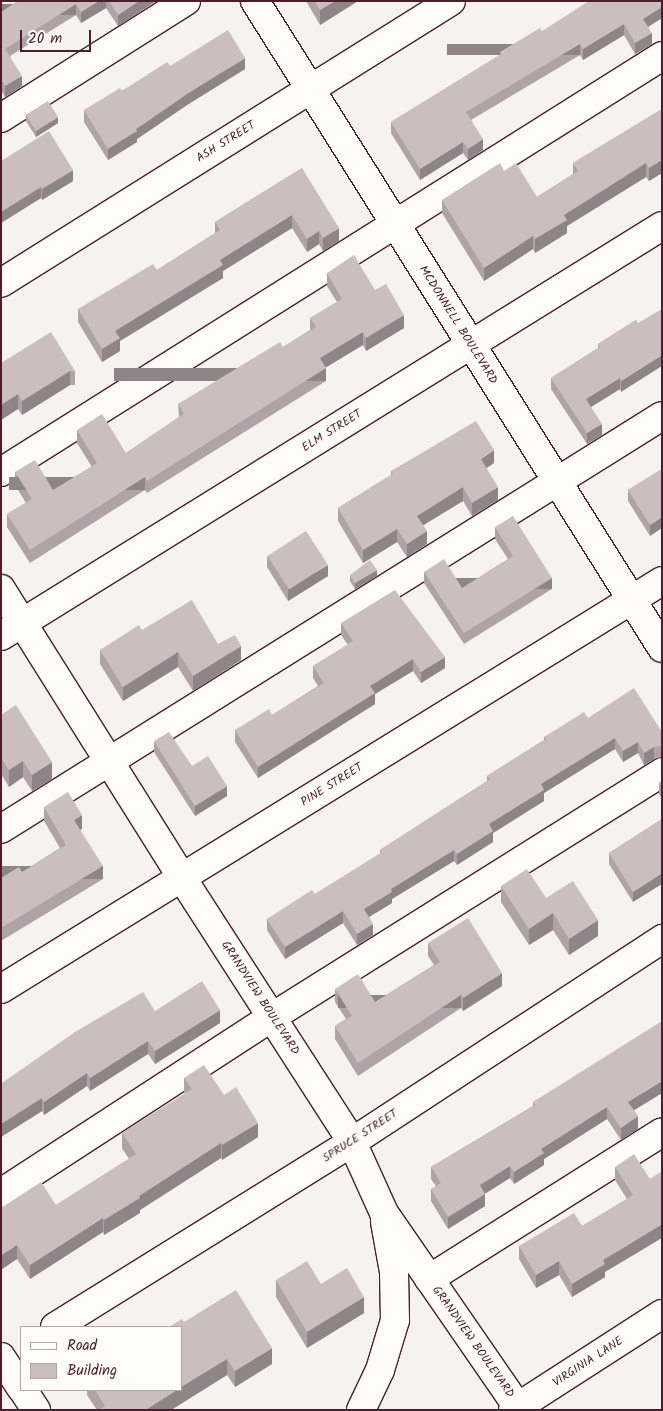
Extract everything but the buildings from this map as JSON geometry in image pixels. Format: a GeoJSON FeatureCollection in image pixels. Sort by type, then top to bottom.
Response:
{"type":"FeatureCollection","features":[{"type":"Feature","properties":{"kind":"street"},"geometry":{"type":"LineString","coordinates":[[1,118],[186,1]]}},
{"type":"Feature","properties":{"kind":"street","name":"MCDONNELL BOULEVARD"},"geometry":{"type":"LineString","coordinates":[[255,1],[662,648]]}},
{"type":"Feature","properties":{"kind":"street","name":"ASH STREET"},"geometry":{"type":"LineString","coordinates":[[1,283],[451,1]]}},
{"type":"Feature","properties":{"kind":"street"},"geometry":{"type":"LineString","coordinates":[[1,472],[662,56]]}},
{"type":"Feature","properties":{"kind":"street","name":"ELM STREET"},"geometry":{"type":"LineString","coordinates":[[12,630],[662,226]]}},
{"type":"Feature","properties":{"kind":"street"},"geometry":{"type":"LineString","coordinates":[[1,829],[662,416]]}},
{"type":"Feature","properties":{"kind":"street","name":"PINE STREET"},"geometry":{"type":"LineString","coordinates":[[1,989],[662,581]]}},
{"type":"Feature","properties":{"kind":"street","name":"GRANDVIEW BOULEVARD"},"geometry":{"type":"LineString","coordinates":[[1,589],[12,630],[110,762],[182,878],[352,1142],[384,1213],[516,1408]]}},
{"type":"Feature","properties":{"kind":"street"},"geometry":{"type":"LineString","coordinates":[[1,1192],[272,1017],[662,772]]}},
{"type":"Feature","properties":{"kind":"street","name":"SPRUCE STREET"},"geometry":{"type":"LineString","coordinates":[[57,1326],[352,1142],[662,939]]}},
{"type":"Feature","properties":{"kind":"street"},"geometry":{"type":"LineString","coordinates":[[429,1278],[662,1132]]}},
{"type":"Feature","properties":{"kind":"street"},"geometry":{"type":"LineString","coordinates":[[361,1410],[380,1370],[395,1320],[394,1272],[384,1213]]}},
{"type":"Feature","properties":{"kind":"street","name":"VIRGINIA LANE"},"geometry":{"type":"LineString","coordinates":[[516,1408],[662,1314]]}},
{"type":"Feature","properties":{"kind":"street"},"geometry":{"type":"LineString","coordinates":[[8,1355],[20,1384]]}},
{"type":"Feature","properties":{"kind":"street"},"geometry":{"type":"LineString","coordinates":[[23,1391],[36,1410]]}}]}
